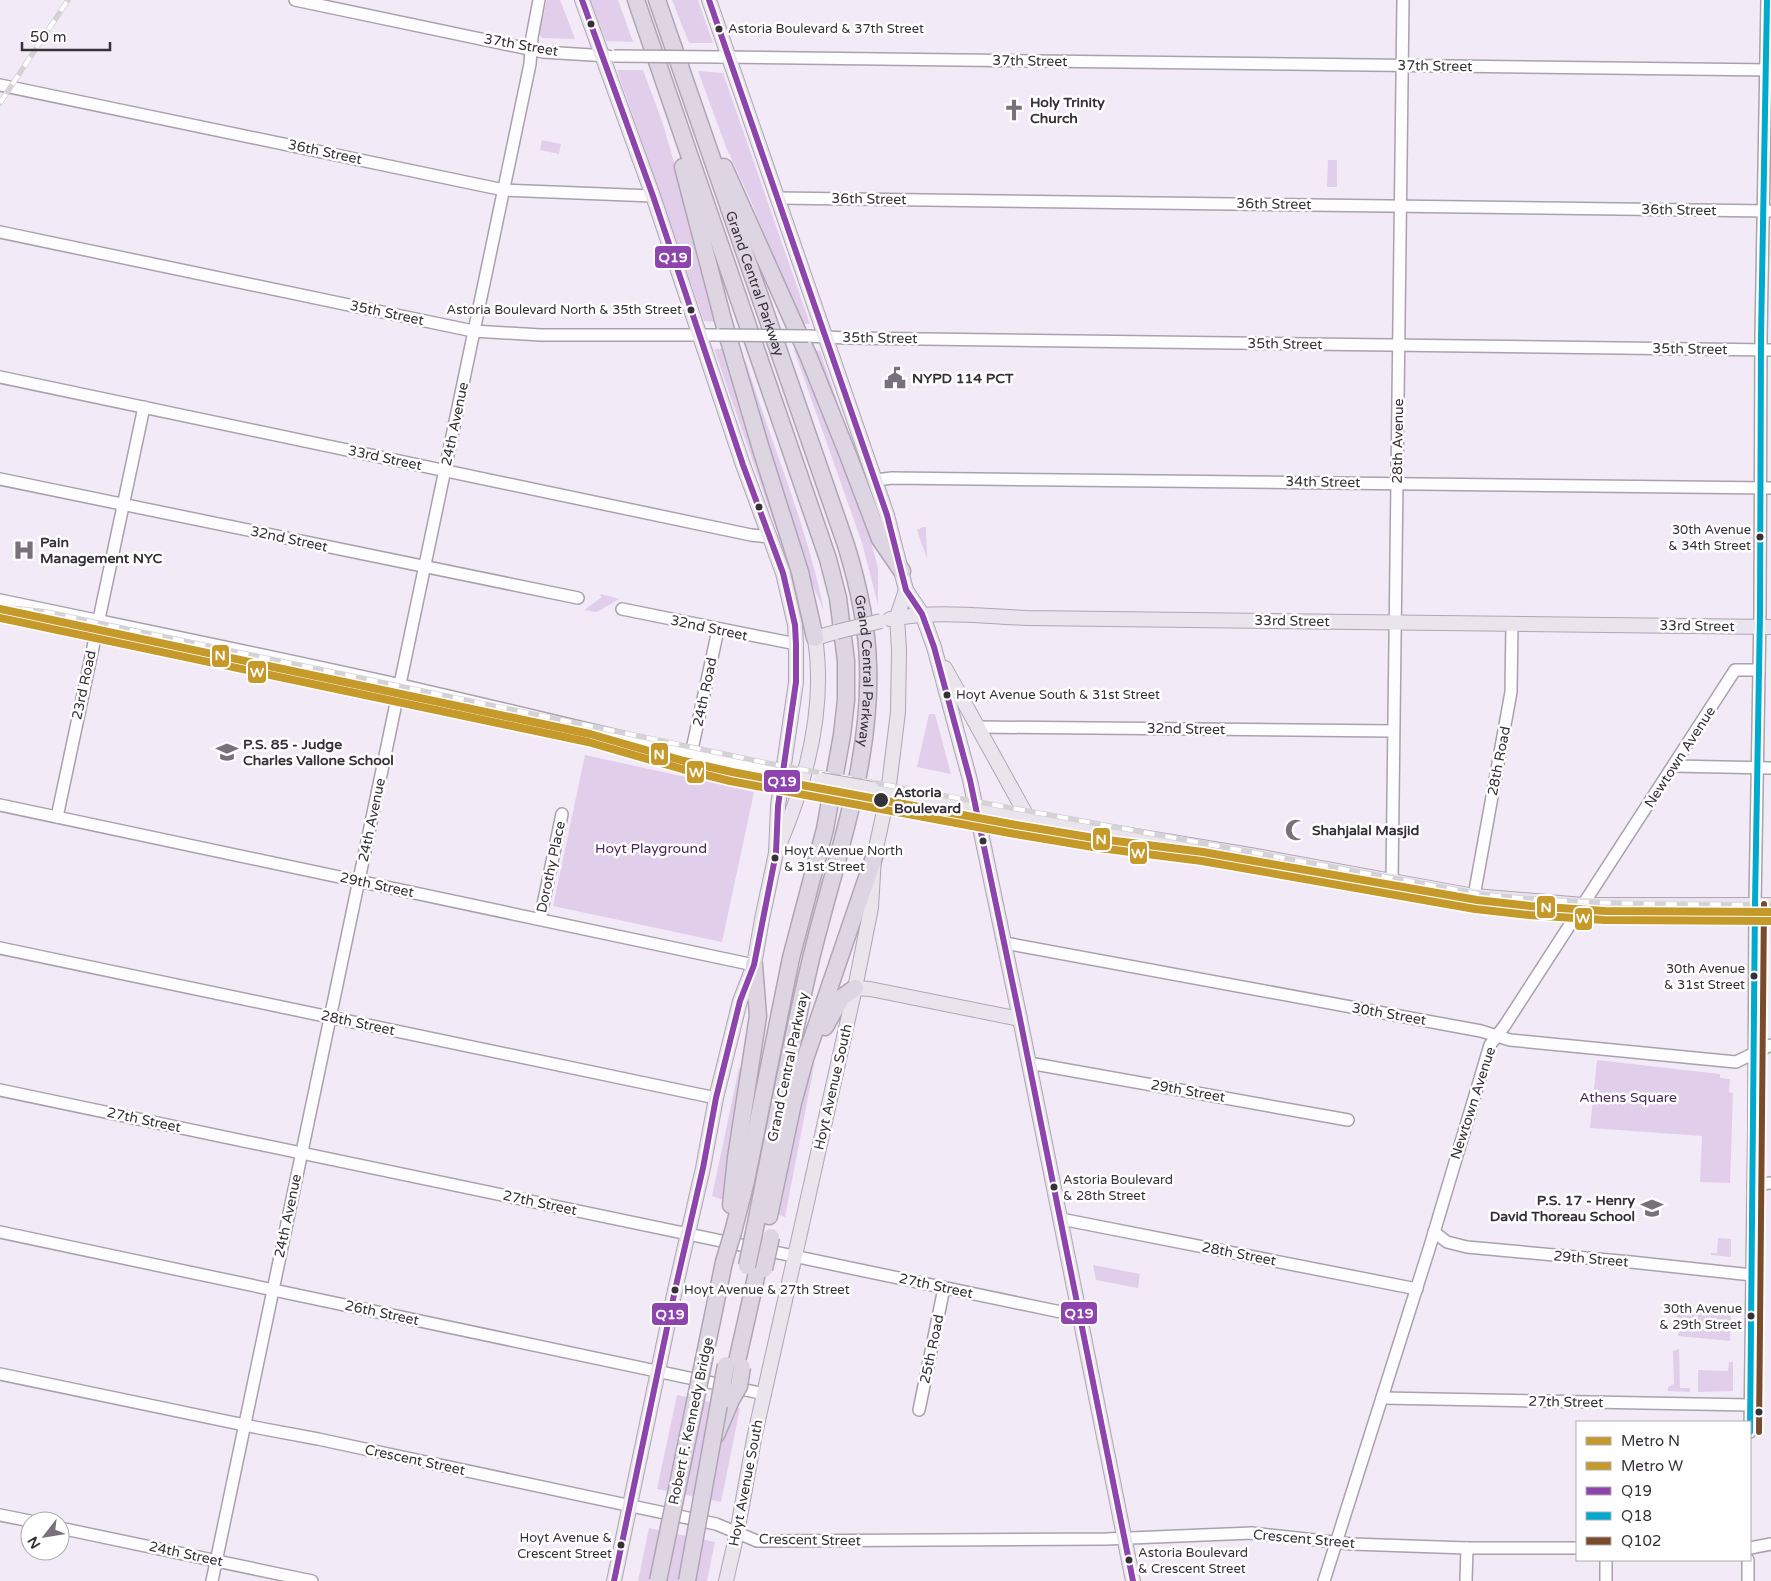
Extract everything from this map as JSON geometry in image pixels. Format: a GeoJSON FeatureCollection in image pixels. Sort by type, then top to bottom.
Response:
{"type":"FeatureCollection","features":[{"type":"Feature","properties":{"kind":"highway","name":"Grand Central Parkway"},"geometry":{"type":"LineString","coordinates":[[636,0],[828,560],[838,598],[846,661],[845,717],[829,809],[791,958],[746,1181],[730,1232],[724,1262]]}},
{"type":"Feature","properties":{"kind":"highway","name":"Grand Central Parkway"},"geometry":{"type":"LineString","coordinates":[[657,0],[846,545],[864,616],[869,665],[865,731],[848,821],[808,971],[763,1235],[735,1366],[711,1449]]}},
{"type":"Feature","properties":{"kind":"highway"},"geometry":{"type":"LineString","coordinates":[[663,80],[680,157],[721,312],[761,449],[800,572],[815,638]]}},
{"type":"Feature","properties":{"kind":"highway"},"geometry":{"type":"LineString","coordinates":[[689,93],[794,321],[845,446],[880,539],[902,571]]}},
{"type":"Feature","properties":{"kind":"highway"},"geometry":{"type":"LineString","coordinates":[[763,1235],[798,1082],[874,856]]}},
{"type":"Feature","properties":{"kind":"highway"},"geometry":{"type":"LineString","coordinates":[[730,1232],[736,1158],[758,1016],[754,964]]}},
{"type":"Feature","properties":{"kind":"highway"},"geometry":{"type":"LineString","coordinates":[[763,1235],[800,1098],[819,1039],[836,1005],[846,993],[855,988]]}},
{"type":"Feature","properties":{"kind":"highway","name":"Robert F. Kennedy Bridge"},"geometry":{"type":"LineString","coordinates":[[658,1581],[724,1262]]}},
{"type":"Feature","properties":{"kind":"highway"},"geometry":{"type":"LineString","coordinates":[[711,1449],[731,1400],[739,1386],[735,1366]]}},
{"type":"Feature","properties":{"kind":"highway","name":"Robert F. Kennedy Bridge"},"geometry":{"type":"LineString","coordinates":[[687,1581],[711,1449]]}},
{"type":"Feature","properties":{"kind":"main road"},"geometry":{"type":"LineString","coordinates":[[582,0],[608,56],[699,335],[783,573],[795,625],[796,644],[794,700],[778,806],[776,853],[754,964],[740,1001],[716,1098],[703,1168],[687,1234],[614,1581]]}},
{"type":"Feature","properties":{"kind":"main road"},"geometry":{"type":"LineString","coordinates":[[709,0],[724,57],[777,198],[887,515],[906,590],[922,614],[934,648],[970,780],[1061,1218],[1133,1581]]}},
{"type":"Feature","properties":{"kind":"main road","name":"Hoyt Avenue South"},"geometry":{"type":"LineString","coordinates":[[726,1581],[737,1533],[755,1434],[855,988],[871,908],[874,856],[888,792],[899,701],[897,617],[906,590]]}},
{"type":"Feature","properties":{"kind":"main road","name":"33rd Street"},"geometry":{"type":"LineString","coordinates":[[815,638],[897,617],[922,614],[1027,618],[1765,627]]}},
{"type":"Feature","properties":{"kind":"main road"},"geometry":{"type":"LineString","coordinates":[[776,853],[795,809],[813,740],[819,671],[815,638]]}},
{"type":"Feature","properties":{"kind":"main road"},"geometry":{"type":"LineString","coordinates":[[934,648],[1028,818]]}},
{"type":"Feature","properties":{"kind":"main road"},"geometry":{"type":"LineString","coordinates":[[784,773],[976,809],[1256,856],[1474,896],[1582,905],[1771,905]]}},
{"type":"Feature","properties":{"kind":"main road"},"geometry":{"type":"LineString","coordinates":[[855,988],[870,989],[1020,1019]]}},
{"type":"Feature","properties":{"kind":"street","name":"37th Street"},"geometry":{"type":"LineString","coordinates":[[295,0],[543,52],[608,56],[1769,70]]}},
{"type":"Feature","properties":{"kind":"street","name":"24th Avenue"},"geometry":{"type":"LineString","coordinates":[[212,1581],[504,190],[530,64],[532,37],[539,0]]}},
{"type":"Feature","properties":{"kind":"street","name":"28th Avenue"},"geometry":{"type":"LineString","coordinates":[[1392,881],[1403,0]]}},
{"type":"Feature","properties":{"kind":"street"},"geometry":{"type":"LineString","coordinates":[[1750,1421],[1759,670],[1765,627],[1769,70],[1767,0]]}},
{"type":"Feature","properties":{"kind":"street","name":"36th Street"},"geometry":{"type":"LineString","coordinates":[[0,84],[504,190],[653,196]]}},
{"type":"Feature","properties":{"kind":"street","name":"36th Street"},"geometry":{"type":"LineString","coordinates":[[777,198],[1767,212]]}},
{"type":"Feature","properties":{"kind":"street","name":"35th Street"},"geometry":{"type":"LineString","coordinates":[[0,232],[474,331],[541,335],[808,336],[1766,350]]}},
{"type":"Feature","properties":{"kind":"street","name":"33rd Street"},"geometry":{"type":"LineString","coordinates":[[0,377],[751,535],[770,537]]}},
{"type":"Feature","properties":{"kind":"street","name":"23rd Road"},"geometry":{"type":"LineString","coordinates":[[57,817],[144,407]]}},
{"type":"Feature","properties":{"kind":"street","name":"34th Street"},"geometry":{"type":"LineString","coordinates":[[875,480],[892,478],[1766,488]]}},
{"type":"Feature","properties":{"kind":"street","name":"32nd Street"},"geometry":{"type":"LineString","coordinates":[[0,479],[578,598]]}},
{"type":"Feature","properties":{"kind":"street"},"geometry":{"type":"LineString","coordinates":[[0,600],[400,685],[691,754],[784,773]]}},
{"type":"Feature","properties":{"kind":"street","name":"32nd Street"},"geometry":{"type":"LineString","coordinates":[[622,609],[718,630],[796,644]]}},
{"type":"Feature","properties":{"kind":"street","name":"28th Road"},"geometry":{"type":"LineString","coordinates":[[1474,896],[1512,692],[1512,624]]}},
{"type":"Feature","properties":{"kind":"street","name":"24th Road"},"geometry":{"type":"LineString","coordinates":[[691,754],[718,630]]}},
{"type":"Feature","properties":{"kind":"street","name":"Newtown Avenue"},"geometry":{"type":"LineString","coordinates":[[1324,1581],[1417,1289],[1490,1045],[1505,1025],[1735,670],[1759,670]]}},
{"type":"Feature","properties":{"kind":"street","name":"32nd Street"},"geometry":{"type":"LineString","coordinates":[[978,727],[1393,731]]}},
{"type":"Feature","properties":{"kind":"street"},"geometry":{"type":"LineString","coordinates":[[1674,766],[1771,768]]}},
{"type":"Feature","properties":{"kind":"street","name":"29th Street"},"geometry":{"type":"LineString","coordinates":[[0,805],[754,964]]}},
{"type":"Feature","properties":{"kind":"street","name":"Dorothy Place"},"geometry":{"type":"LineString","coordinates":[[540,919],[562,814]]}},
{"type":"Feature","properties":{"kind":"street","name":"30th Street"},"geometry":{"type":"LineString","coordinates":[[1005,943],[1497,1035],[1510,1040],[1736,1062],[1771,1045]]}},
{"type":"Feature","properties":{"kind":"street","name":"28th Street"},"geometry":{"type":"LineString","coordinates":[[0,948],[716,1098]]}},
{"type":"Feature","properties":{"kind":"street","name":"29th Street"},"geometry":{"type":"LineString","coordinates":[[1029,1063],[1348,1120]]}},
{"type":"Feature","properties":{"kind":"street","name":"27th Street"},"geometry":{"type":"LineString","coordinates":[[0,1090],[1080,1316]]}},
{"type":"Feature","properties":{"kind":"street"},"geometry":{"type":"LineString","coordinates":[[1753,1185],[1771,1183]]}},
{"type":"Feature","properties":{"kind":"street","name":"28th Street"},"geometry":{"type":"LineString","coordinates":[[1061,1218],[1417,1289]]}},
{"type":"Feature","properties":{"kind":"street","name":"26th Street"},"geometry":{"type":"LineString","coordinates":[[0,1232],[765,1394]]}},
{"type":"Feature","properties":{"kind":"street","name":"29th Street"},"geometry":{"type":"LineString","coordinates":[[1434,1232],[1447,1242],[1467,1248],[1631,1262],[1752,1275]]}},
{"type":"Feature","properties":{"kind":"street","name":"25th Road"},"geometry":{"type":"LineString","coordinates":[[919,1410],[944,1288]]}},
{"type":"Feature","properties":{"kind":"street","name":"Crescent Street"},"geometry":{"type":"LineString","coordinates":[[0,1374],[318,1439],[721,1526],[757,1541],[1123,1538],[1252,1533],[1337,1543],[1467,1548],[1576,1548]]}},
{"type":"Feature","properties":{"kind":"street","name":"27th Street"},"geometry":{"type":"LineString","coordinates":[[1382,1398],[1750,1405]]}},
{"type":"Feature","properties":{"kind":"street"},"geometry":{"type":"LineString","coordinates":[[0,1515],[20,1520]]}},
{"type":"Feature","properties":{"kind":"street","name":"24th Street"},"geometry":{"type":"LineString","coordinates":[[70,1530],[312,1581]]}},
{"type":"Feature","properties":{"kind":"street"},"geometry":{"type":"LineString","coordinates":[[1751,1548],[1771,1544]]}},
{"type":"Feature","properties":{"kind":"street"},"geometry":{"type":"LineString","coordinates":[[1466,1581],[1467,1548]]}},
{"type":"Feature","properties":{"kind":"street"},"geometry":{"type":"LineString","coordinates":[[1606,1561],[1606,1581]]}},
{"type":"Feature","properties":{"kind":"street"},"geometry":{"type":"LineString","coordinates":[[1748,1561],[1748,1581]]}},
{"type":"Feature","properties":{"kind":"green space"},"geometry":{"type":"Polygon","coordinates":[[[547,0],[560,0],[575,39],[542,38],[539,34],[547,0]]]}},
{"type":"Feature","properties":{"kind":"green space"},"geometry":{"type":"Polygon","coordinates":[[[590,0],[618,0],[633,42],[606,41],[590,0]]]}},
{"type":"Feature","properties":{"kind":"green space"},"geometry":{"type":"Polygon","coordinates":[[[672,0],[698,0],[713,43],[689,43],[672,0]]]}},
{"type":"Feature","properties":{"kind":"green space"},"geometry":{"type":"Polygon","coordinates":[[[617,70],[643,70],[663,123],[715,322],[704,321],[617,70]]]}},
{"type":"Feature","properties":{"kind":"green space"},"geometry":{"type":"Polygon","coordinates":[[[698,71],[723,73],[810,324],[801,324],[750,199],[726,147],[698,71]]]}},
{"type":"Feature","properties":{"kind":"green space"},"geometry":{"type":"Polygon","coordinates":[[[542,140],[561,144],[559,154],[540,150],[542,140]]]}},
{"type":"Feature","properties":{"kind":"green space"},"geometry":{"type":"Polygon","coordinates":[[[1328,160],[1337,160],[1337,187],[1327,187],[1328,160]]]}},
{"type":"Feature","properties":{"kind":"green space"},"geometry":{"type":"Polygon","coordinates":[[[714,349],[722,349],[790,563],[783,549],[714,349]]]}},
{"type":"Feature","properties":{"kind":"green space"},"geometry":{"type":"Polygon","coordinates":[[[794,350],[797,350],[869,534],[878,568],[878,605],[862,543],[794,350]]]}},
{"type":"Feature","properties":{"kind":"green space"},"geometry":{"type":"Polygon","coordinates":[[[813,350],[820,351],[864,480],[813,350]]]}},
{"type":"Feature","properties":{"kind":"green space"},"geometry":{"type":"Polygon","coordinates":[[[746,362],[799,516],[824,611],[804,565],[742,364],[746,362]]]}},
{"type":"Feature","properties":{"kind":"green space"},"geometry":{"type":"Polygon","coordinates":[[[926,527],[927,559],[917,530],[926,527]]]}},
{"type":"Feature","properties":{"kind":"green space"},"geometry":{"type":"Polygon","coordinates":[[[601,594],[619,599],[597,612],[584,610],[602,597],[600,596],[601,594]]]}},
{"type":"Feature","properties":{"kind":"green space"},"geometry":{"type":"Polygon","coordinates":[[[929,714],[935,714],[951,774],[917,767],[929,714]]]}},
{"type":"Feature","properties":{"kind":"green space","name":"Hoyt Playground"},"geometry":{"type":"Polygon","coordinates":[[[585,755],[754,792],[722,942],[553,906],[585,755]]]}},
{"type":"Feature","properties":{"kind":"green space","name":"Athens Square"},"geometry":{"type":"Polygon","coordinates":[[[1597,1060],[1720,1074],[1720,1078],[1730,1079],[1729,1092],[1733,1093],[1730,1183],[1700,1182],[1702,1136],[1590,1128],[1597,1060]]]}},
{"type":"Feature","properties":{"kind":"green space"},"geometry":{"type":"Polygon","coordinates":[[[815,1061],[785,1217],[779,1215],[800,1107],[815,1061]]]}},
{"type":"Feature","properties":{"kind":"green space"},"geometry":{"type":"Polygon","coordinates":[[[739,1068],[743,1069],[731,1161],[723,1200],[712,1196],[739,1068]]]}},
{"type":"Feature","properties":{"kind":"green space"},"geometry":{"type":"Polygon","coordinates":[[[1718,1238],[1731,1239],[1731,1257],[1711,1255],[1711,1253],[1717,1253],[1718,1238]]]}},
{"type":"Feature","properties":{"kind":"green space"},"geometry":{"type":"Polygon","coordinates":[[[1093,1265],[1140,1274],[1138,1288],[1096,1280],[1093,1265]]]}},
{"type":"Feature","properties":{"kind":"green space"},"geometry":{"type":"Polygon","coordinates":[[[1677,1309],[1731,1315],[1730,1341],[1678,1336],[1680,1323],[1676,1322],[1677,1309]]]}},
{"type":"Feature","properties":{"kind":"green space"},"geometry":{"type":"Polygon","coordinates":[[[1679,1349],[1680,1388],[1690,1388],[1690,1392],[1668,1391],[1668,1387],[1674,1384],[1673,1351],[1679,1349]]]}},
{"type":"Feature","properties":{"kind":"green space"},"geometry":{"type":"Polygon","coordinates":[[[1729,1362],[1733,1362],[1733,1391],[1698,1392],[1698,1370],[1728,1371],[1729,1362]]]}},
{"type":"Feature","properties":{"kind":"green space"},"geometry":{"type":"Polygon","coordinates":[[[677,1395],[740,1408],[721,1502],[657,1489],[677,1395]]]}},
{"type":"Feature","properties":{"kind":"green space"},"geometry":{"type":"Polygon","coordinates":[[[649,1528],[715,1542],[707,1581],[638,1581],[649,1528]]]}},
{"type":"Feature","properties":{"kind":"railway"},"geometry":{"type":"LineString","coordinates":[[0,103],[68,0]]}},
{"type":"Feature","properties":{"kind":"railway"},"geometry":{"type":"LineString","coordinates":[[0,607],[47,612],[767,763],[1479,894],[1588,902],[1771,905]]}},
{"type":"Feature","properties":{"kind":"metro line","name":"N"},"geometry":{"type":"LineString","coordinates":[[0,609],[590,734],[684,761],[732,772],[1016,825],[1100,839],[1203,852],[1477,900],[1605,911],[1771,912]]}},
{"type":"Feature","properties":{"kind":"metro line","name":"W"},"geometry":{"type":"LineString","coordinates":[[0,618],[588,742],[730,781],[1015,834],[1099,848],[1202,861],[1475,909],[1604,920],[1771,921]]}},
{"type":"Feature","properties":{"kind":"transit line","name":"Q19"},"geometry":{"type":"LineString","coordinates":[[582,0],[653,196],[743,465],[783,573],[795,625],[796,644],[796,682],[778,806],[776,853],[754,965],[740,1001],[716,1098],[703,1168],[675,1290],[614,1581]]}},
{"type":"Feature","properties":{"kind":"transit line","name":"Q19"},"geometry":{"type":"LineString","coordinates":[[709,0],[887,515],[906,590],[922,614],[934,647],[970,780],[1133,1581]]}},
{"type":"Feature","properties":{"kind":"transit line","name":"Q18"},"geometry":{"type":"LineString","coordinates":[[1750,1421],[1760,613],[1761,337],[1767,0]]}},
{"type":"Feature","properties":{"kind":"transit line","name":"Q102"},"geometry":{"type":"LineString","coordinates":[[1759,1432],[1764,904]]}},
{"type":"Feature","properties":{"kind":"place","name":"Astoria Boulevard & 37th Street"},"geometry":{"type":"Point","coordinates":[719,29]}},
{"type":"Feature","properties":{"kind":"place","name":"Holy Trinity Church"},"geometry":{"type":"Point","coordinates":[1014,110]}},
{"type":"Feature","properties":{"kind":"place","name":"Astoria Boulevard North & 35th Street"},"geometry":{"type":"Point","coordinates":[691,310]}},
{"type":"Feature","properties":{"kind":"place","name":"NYPD 114 PCT"},"geometry":{"type":"Point","coordinates":[895,378]}},
{"type":"Feature","properties":{"kind":"place","name":"30th Avenue & 34th Street"},"geometry":{"type":"Point","coordinates":[1760,537]}},
{"type":"Feature","properties":{"kind":"place","name":"Pain Management NYC"},"geometry":{"type":"Point","coordinates":[24,550]}},
{"type":"Feature","properties":{"kind":"place","name":"Hoyt Avenue South & 31st Street"},"geometry":{"type":"Point","coordinates":[947,695]}},
{"type":"Feature","properties":{"kind":"place","name":"P.S. 85 - Judge Charles Vallone School"},"geometry":{"type":"Point","coordinates":[227,752]}},
{"type":"Feature","properties":{"kind":"place","name":"Astoria Boulevard"},"geometry":{"type":"Point","coordinates":[881,800]}},
{"type":"Feature","properties":{"kind":"place","name":"Shahjalal Masjid"},"geometry":{"type":"Point","coordinates":[1296,830]}},
{"type":"Feature","properties":{"kind":"place","name":"Hoyt Avenue North & 31st Street"},"geometry":{"type":"Point","coordinates":[775,858]}},
{"type":"Feature","properties":{"kind":"place","name":"30th Avenue & 31st Street"},"geometry":{"type":"Point","coordinates":[1754,976]}},
{"type":"Feature","properties":{"kind":"place","name":"Astoria Boulevard & 28th Street"},"geometry":{"type":"Point","coordinates":[1054,1187]}},
{"type":"Feature","properties":{"kind":"place","name":"P.S. 17 - Henry David Thoreau School"},"geometry":{"type":"Point","coordinates":[1652,1208]}},
{"type":"Feature","properties":{"kind":"place","name":"Hoyt Avenue & 27th Street"},"geometry":{"type":"Point","coordinates":[675,1290]}},
{"type":"Feature","properties":{"kind":"place","name":"30th Avenue & 29th Street"},"geometry":{"type":"Point","coordinates":[1751,1316]}},
{"type":"Feature","properties":{"kind":"place","name":"Hoyt Avenue & Crescent Street"},"geometry":{"type":"Point","coordinates":[621,1545]}},
{"type":"Feature","properties":{"kind":"place","name":"Astoria Boulevard & Crescent Street"},"geometry":{"type":"Point","coordinates":[1129,1560]}}]}
